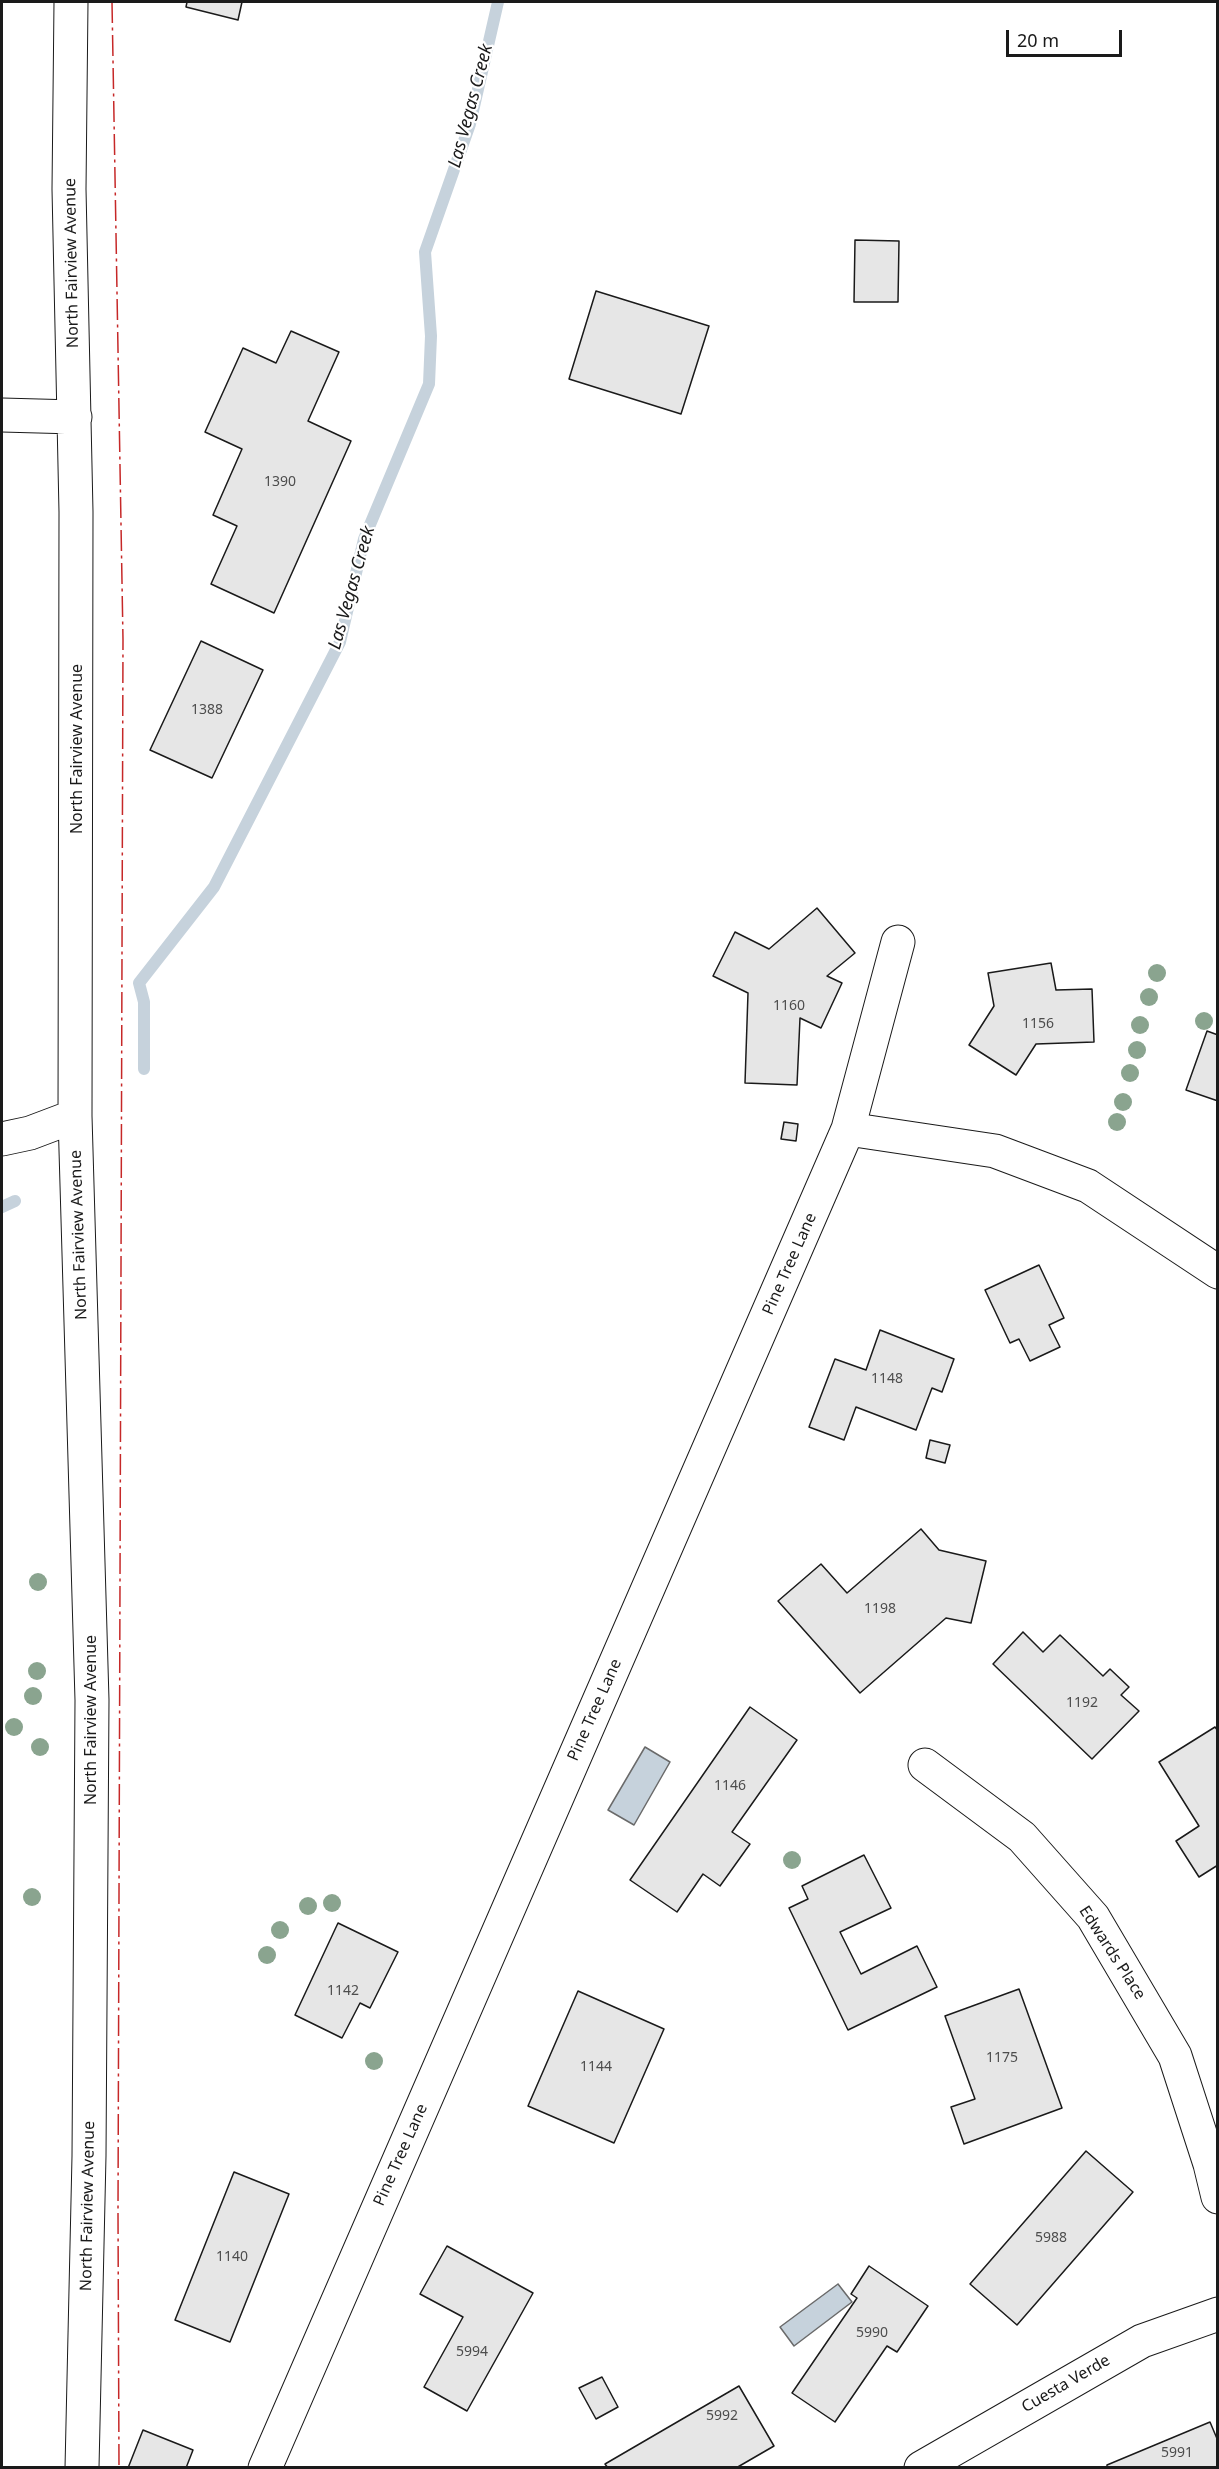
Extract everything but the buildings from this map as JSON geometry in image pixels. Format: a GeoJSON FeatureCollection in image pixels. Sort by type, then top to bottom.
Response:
{"type":"FeatureCollection","features":[{"type":"Feature","properties":{"kind":"street","name":"North Fairview Avenue"},"geometry":{"type":"LineString","coordinates":[[71,2],[69,189],[75,417],[77,845],[75,1116],[92,1700],[89,2168],[82,2468]]}},
{"type":"Feature","properties":{"kind":"street"},"geometry":{"type":"LineString","coordinates":[[2,415],[75,417]]}},
{"type":"Feature","properties":{"kind":"street","name":"Pine Tree Lane"},"geometry":{"type":"LineString","coordinates":[[265,2468],[849,1129],[898,942]]}},
{"type":"Feature","properties":{"kind":"street"},"geometry":{"type":"LineString","coordinates":[[2,1139],[30,1133],[75,1116]]}},
{"type":"Feature","properties":{"kind":"street"},"geometry":{"type":"LineString","coordinates":[[849,1129],[995,1151],[1089,1186],[1218,1272]]}},
{"type":"Feature","properties":{"kind":"street","name":"Edwards Place"},"geometry":{"type":"LineString","coordinates":[[925,1765],[1022,1837],[1093,1917],[1175,2056],[1210,2164],[1218,2197]]}},
{"type":"Feature","properties":{"kind":"street","name":"Cuesta Verde"},"geometry":{"type":"LineString","coordinates":[[921,2468],[1142,2341],[1218,2314]]}},
{"type":"Feature","properties":{"kind":"shaded area"},"geometry":{"type":"Polygon","coordinates":[[[645,1747],[670,1762],[634,1825],[608,1810],[645,1747]]]}},
{"type":"Feature","properties":{"kind":"shaded area"},"geometry":{"type":"Polygon","coordinates":[[[838,2284],[852,2302],[794,2346],[780,2327],[838,2284]]]}},
{"type":"Feature","properties":{"kind":"waterway","name":"Las Vegas Creek"},"geometry":{"type":"LineString","coordinates":[[144,1069],[144,1002],[139,983],[214,887],[340,642],[364,539],[429,384],[431,336],[425,252],[470,124],[498,2]]}},
{"type":"Feature","properties":{"kind":"waterway","name":"Las Vegas Creek"},"geometry":{"type":"LineString","coordinates":[[2,1207],[15,1201]]}},
{"type":"Feature","properties":{"kind":"power"},"geometry":{"type":"LineString","coordinates":[[112,2],[123,640],[119,2468]]}}]}
